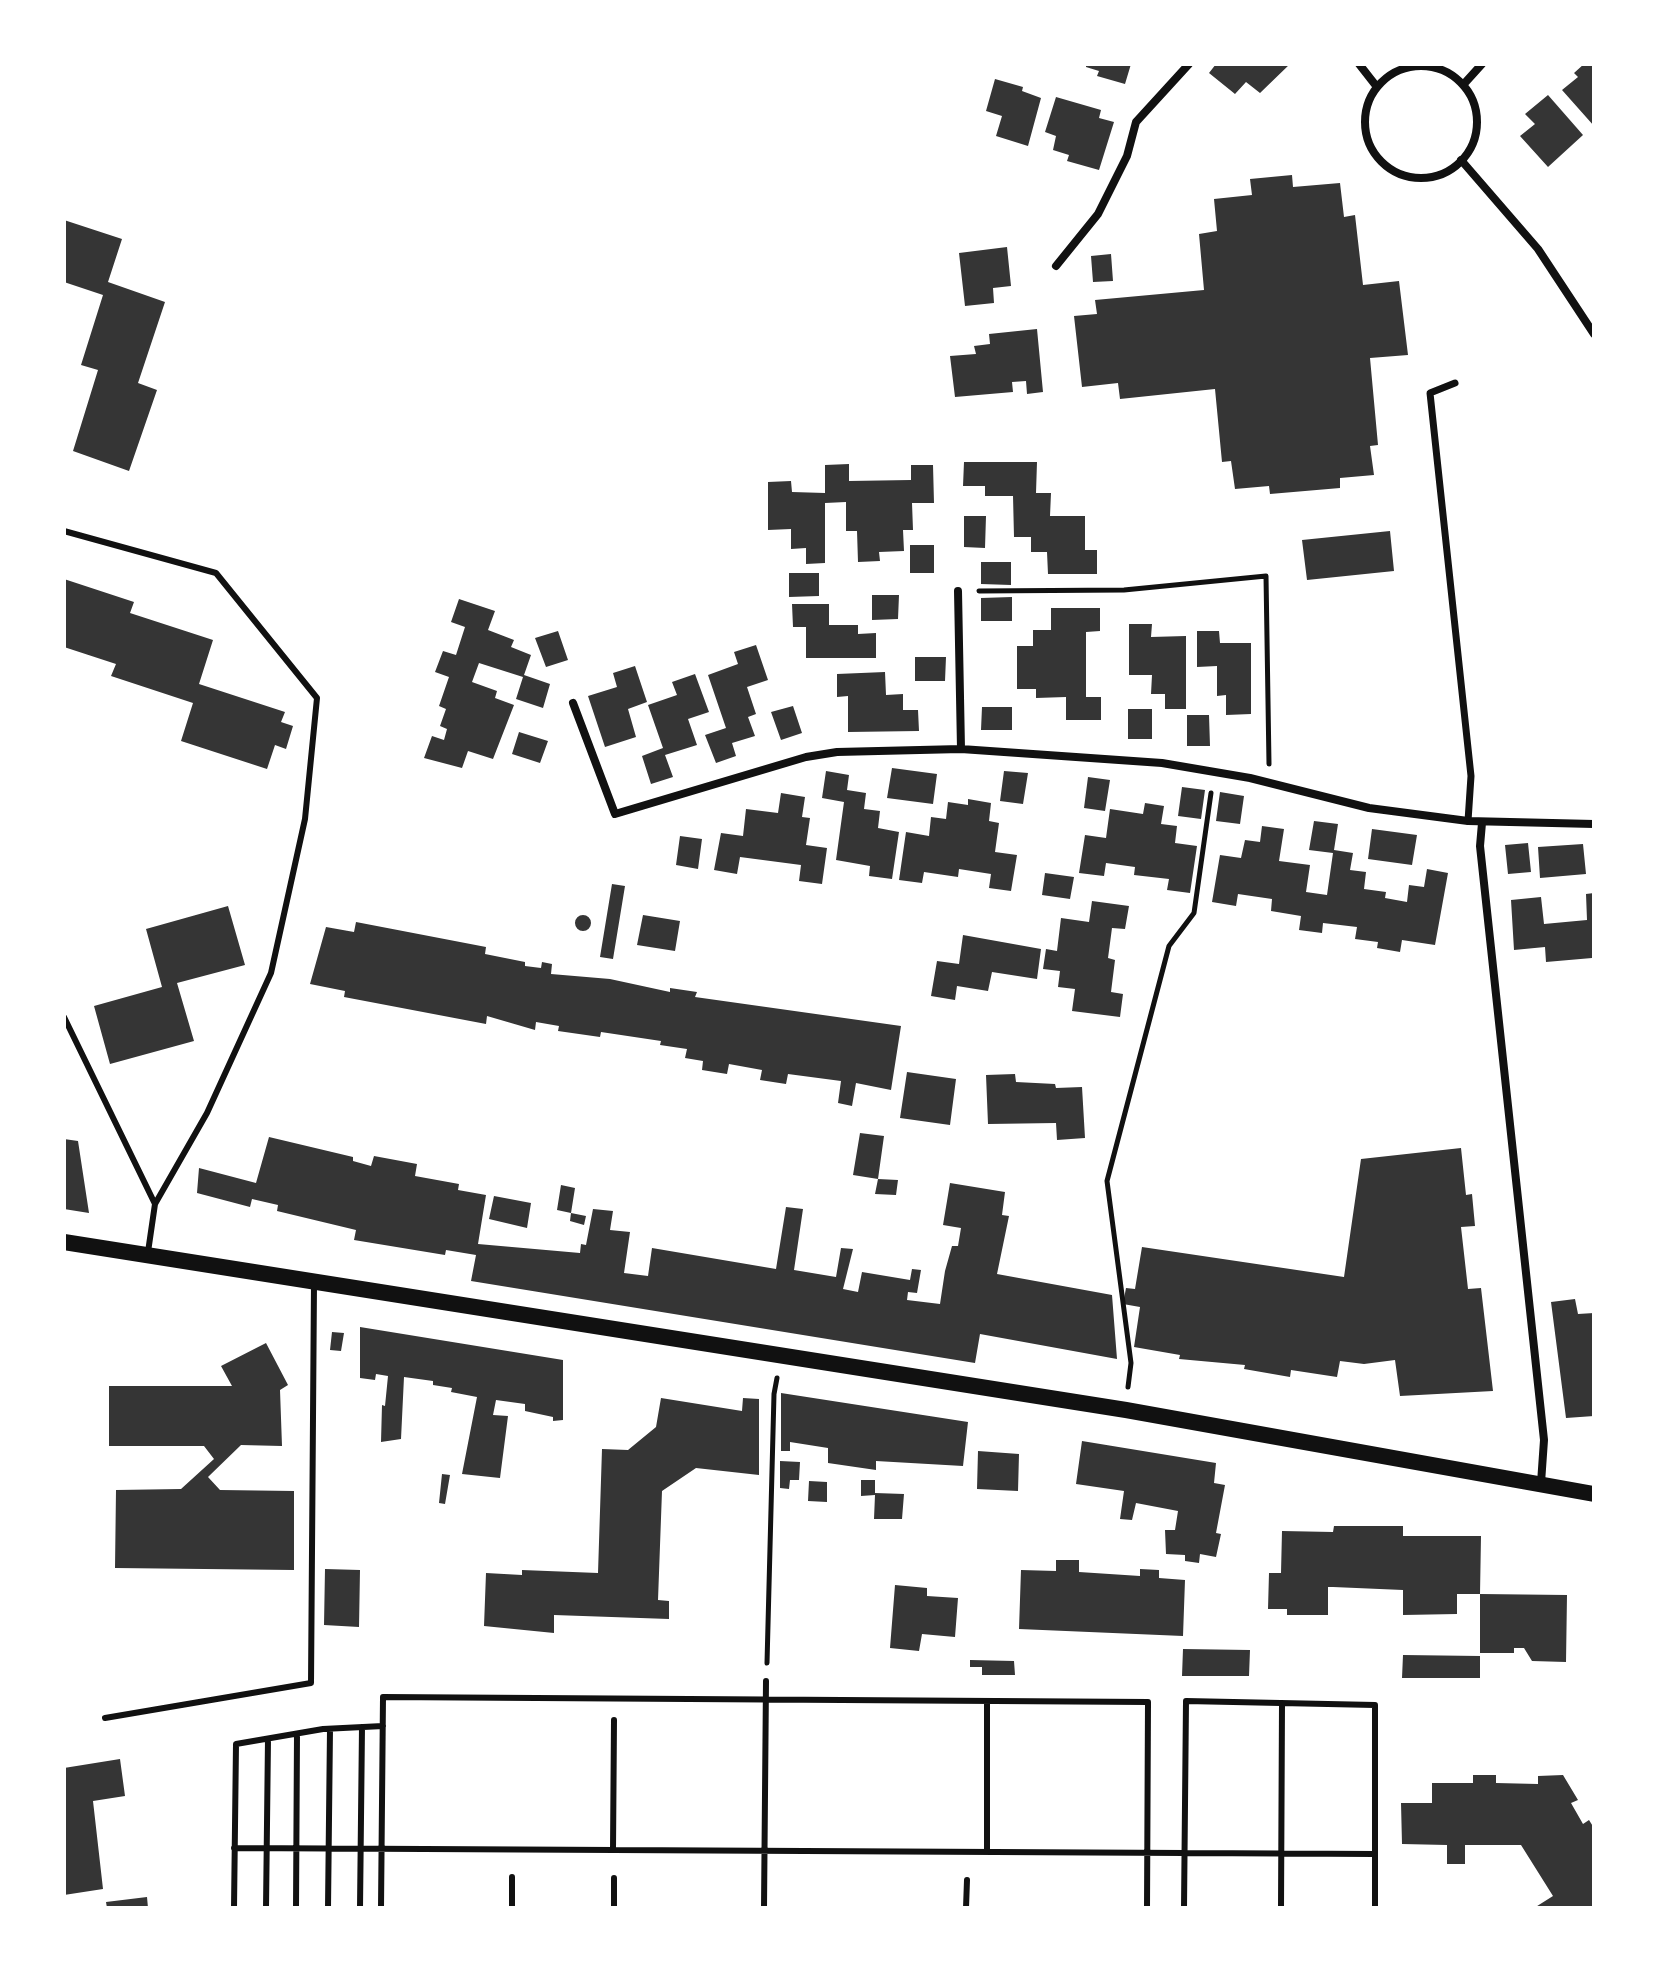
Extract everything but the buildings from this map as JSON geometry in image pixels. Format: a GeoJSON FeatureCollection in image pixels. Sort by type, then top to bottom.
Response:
{"type":"FeatureCollection","features":[{"type":"Feature","properties":{"kind":"main road"},"geometry":{"type":"LineString","coordinates":[[64,1242],[1126,1410],[1594,1494]]}},
{"type":"Feature","properties":{"kind":"street"},"geometry":{"type":"LineString","coordinates":[[1056,266],[1098,214],[1127,156],[1136,122],[1189,64]]}},
{"type":"Feature","properties":{"kind":"street"},"geometry":{"type":"LineString","coordinates":[[1359,64],[1377,87]]}},
{"type":"Feature","properties":{"kind":"street"},"geometry":{"type":"LineString","coordinates":[[1463,85],[1482,64]]}},
{"type":"Feature","properties":{"kind":"street"},"geometry":{"type":"LineString","coordinates":[[1415,66],[1449,73],[1463,85],[1476,115],[1476,131],[1461,160],[1435,176],[1405,175],[1390,168],[1369,143],[1365,128],[1366,111],[1377,87],[1400,69],[1415,66]]}},
{"type":"Feature","properties":{"kind":"street"},"geometry":{"type":"LineString","coordinates":[[1461,160],[1538,249],[1594,334]]}},
{"type":"Feature","properties":{"kind":"street"},"geometry":{"type":"LineString","coordinates":[[1455,383],[1430,393],[1471,776],[1468,821]]}},
{"type":"Feature","properties":{"kind":"street"},"geometry":{"type":"LineString","coordinates":[[958,591],[961,749]]}},
{"type":"Feature","properties":{"kind":"street"},"geometry":{"type":"LineString","coordinates":[[573,703],[615,814],[806,757],[837,752],[961,749],[1110,757],[1214,772],[1369,808],[1482,823],[1594,824]]}},
{"type":"Feature","properties":{"kind":"street"},"geometry":{"type":"LineString","coordinates":[[1482,823],[1480,846],[1544,1440],[1541,1483]]}},
{"type":"Feature","properties":{"kind":"lane"},"geometry":{"type":"LineString","coordinates":[[64,531],[216,573],[317,698],[305,819],[271,973],[207,1113],[155,1204],[147,1256]]}},
{"type":"Feature","properties":{"kind":"lane"},"geometry":{"type":"LineString","coordinates":[[64,1017],[155,1204]]}},
{"type":"Feature","properties":{"kind":"lane"},"geometry":{"type":"LineString","coordinates":[[105,1718],[311,1683],[314,1282]]}},
{"type":"Feature","properties":{"kind":"lane"},"geometry":{"type":"LineString","coordinates":[[764,1908],[766,1681]]}},
{"type":"Feature","properties":{"kind":"lane"},"geometry":{"type":"LineString","coordinates":[[381,1908],[383,1697],[1148,1702],[1147,1908]]}},
{"type":"Feature","properties":{"kind":"lane"},"geometry":{"type":"LineString","coordinates":[[987,1701],[987,1852]]}},
{"type":"Feature","properties":{"kind":"lane"},"geometry":{"type":"LineString","coordinates":[[1184,1908],[1186,1701],[1375,1705],[1375,1908]]}},
{"type":"Feature","properties":{"kind":"lane"},"geometry":{"type":"LineString","coordinates":[[1281,1908],[1282,1703]]}},
{"type":"Feature","properties":{"kind":"lane"},"geometry":{"type":"LineString","coordinates":[[613,1850],[614,1720]]}},
{"type":"Feature","properties":{"kind":"lane"},"geometry":{"type":"LineString","coordinates":[[234,1908],[236,1744],[330,1729],[383,1726]]}},
{"type":"Feature","properties":{"kind":"lane"},"geometry":{"type":"LineString","coordinates":[[360,1908],[362,1727]]}},
{"type":"Feature","properties":{"kind":"lane"},"geometry":{"type":"LineString","coordinates":[[328,1908],[330,1729]]}},
{"type":"Feature","properties":{"kind":"lane"},"geometry":{"type":"LineString","coordinates":[[296,1908],[297,1734]]}},
{"type":"Feature","properties":{"kind":"lane"},"geometry":{"type":"LineString","coordinates":[[266,1908],[268,1739]]}},
{"type":"Feature","properties":{"kind":"lane"},"geometry":{"type":"LineString","coordinates":[[234,1848],[1375,1854]]}},
{"type":"Feature","properties":{"kind":"lane"},"geometry":{"type":"LineString","coordinates":[[512,1877],[512,1908]]}},
{"type":"Feature","properties":{"kind":"lane"},"geometry":{"type":"LineString","coordinates":[[614,1878],[614,1908]]}},
{"type":"Feature","properties":{"kind":"lane"},"geometry":{"type":"LineString","coordinates":[[966,1908],[967,1880]]}},
{"type":"Feature","properties":{"kind":"path"},"geometry":{"type":"LineString","coordinates":[[958,591],[1124,590],[1266,576],[1269,783]]}},
{"type":"Feature","properties":{"kind":"path"},"geometry":{"type":"LineString","coordinates":[[1126,1410],[1131,1363],[1107,1181],[1129,1087],[1169,946],[1194,913],[1214,772]]}},
{"type":"Feature","properties":{"kind":"path"},"geometry":{"type":"LineString","coordinates":[[766,1681],[774,1394],[782,1357]]}}]}
